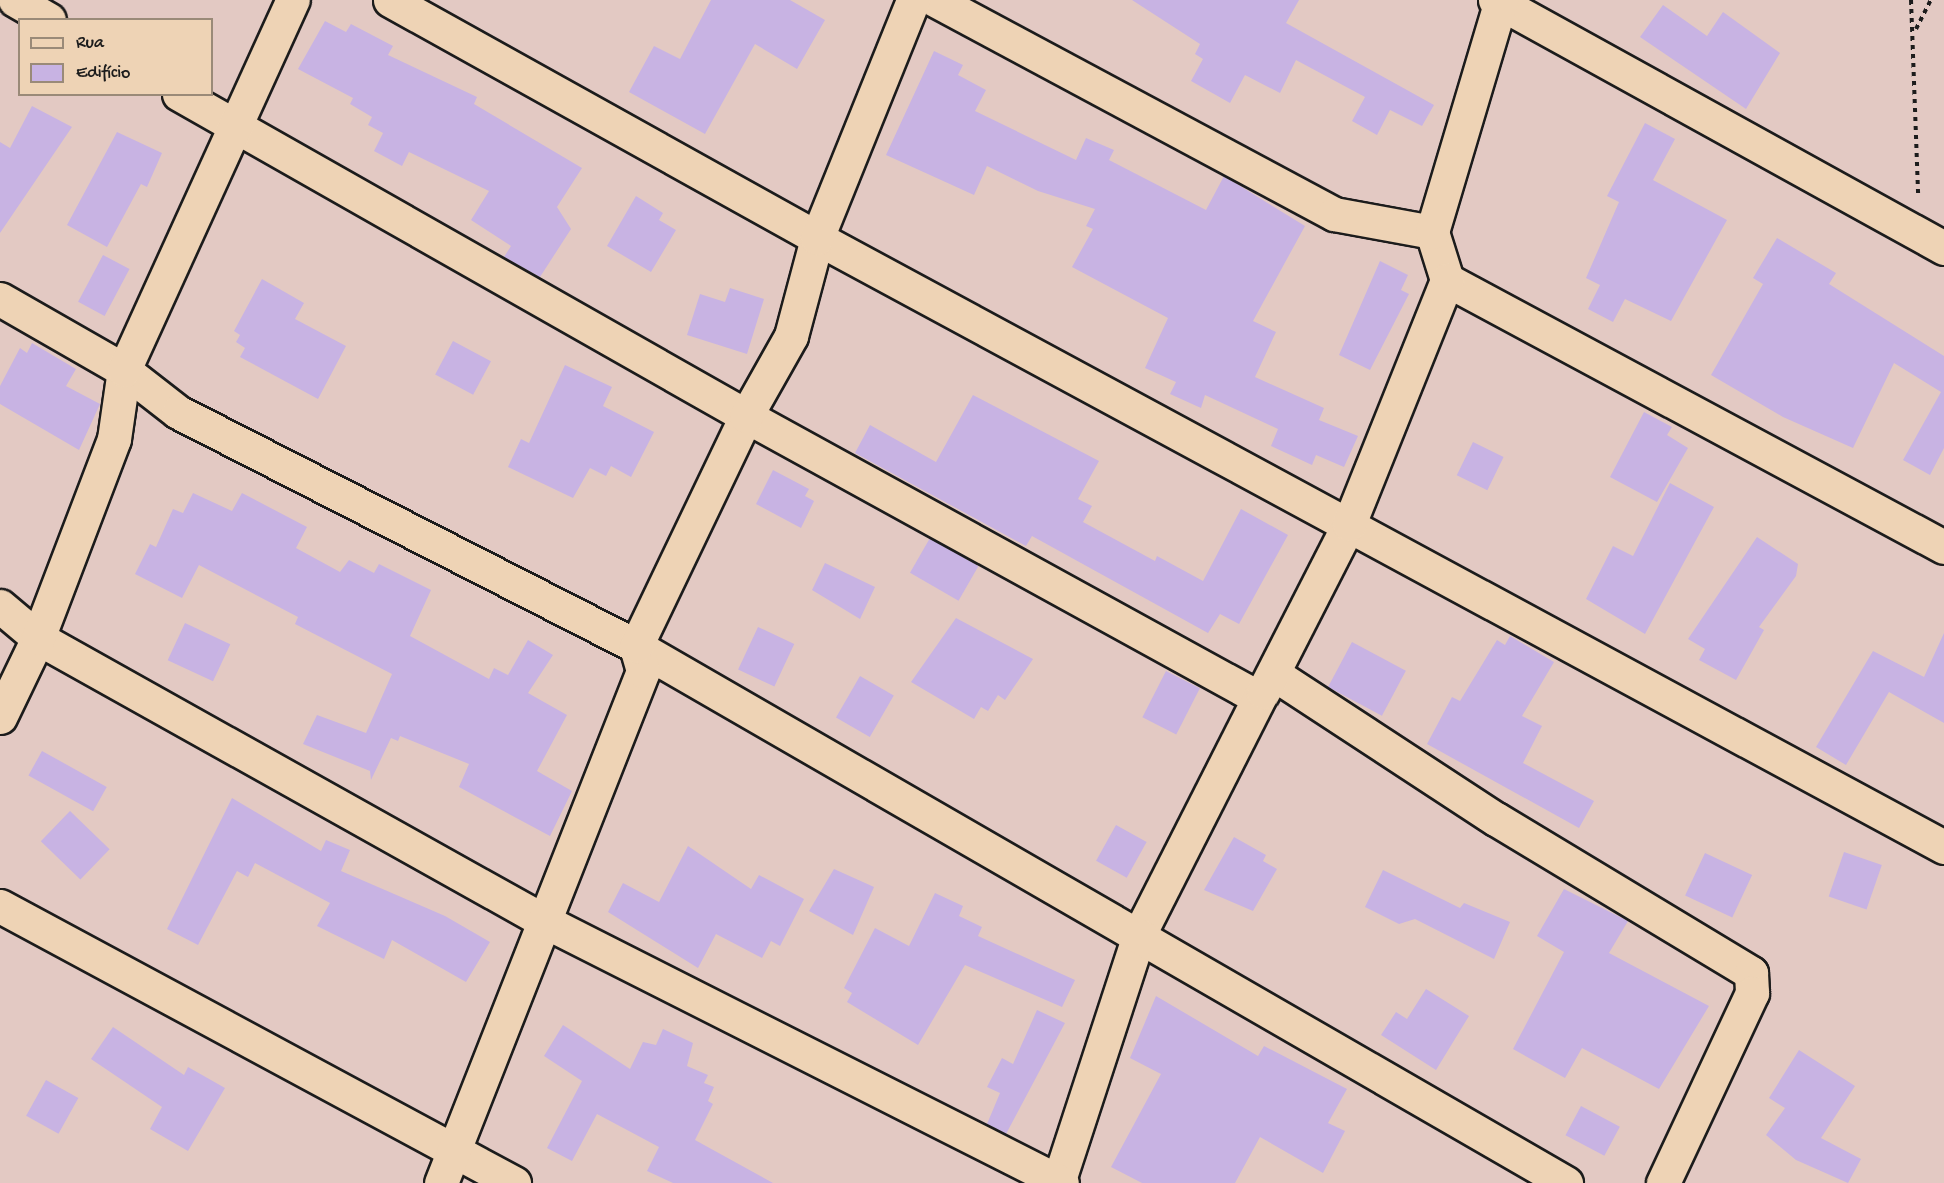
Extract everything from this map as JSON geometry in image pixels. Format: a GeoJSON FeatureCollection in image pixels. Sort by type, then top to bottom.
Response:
{"type":"FeatureCollection","features":[{"type":"Feature","properties":{"kind":"street"},"geometry":{"type":"LineString","coordinates":[[15,0],[46,18]]}},
{"type":"Feature","properties":{"kind":"street"},"geometry":{"type":"LineString","coordinates":[[0,717],[38,638],[114,439],[124,370],[293,0]]}},
{"type":"Feature","properties":{"kind":"street"},"geometry":{"type":"LineString","coordinates":[[390,0],[817,238],[1944,847]]}},
{"type":"Feature","properties":{"kind":"street"},"geometry":{"type":"LineString","coordinates":[[441,1183],[451,1149],[546,922],[643,671],[636,646],[746,416],[791,336],[817,238],[913,0]]}},
{"type":"Feature","properties":{"kind":"street"},"geometry":{"type":"LineString","coordinates":[[935,0],[1334,214],[1432,232]]}},
{"type":"Feature","properties":{"kind":"street"},"geometry":{"type":"LineString","coordinates":[[0,606],[38,638],[546,922],[1060,1182],[1139,935],[1349,524],[1447,280],[1432,232],[1499,1],[1936,243]]}},
{"type":"Feature","properties":{"kind":"street"},"geometry":{"type":"LineString","coordinates":[[182,96],[746,416],[1266,686],[1496,819],[1751,973],[1752,993],[1663,1183]]}},
{"type":"Feature","properties":{"kind":"street"},"geometry":{"type":"LineString","coordinates":[[1447,280],[1944,547]]}},
{"type":"Feature","properties":{"kind":"street"},"geometry":{"type":"LineString","coordinates":[[0,299],[124,370],[178,412],[636,646],[1566,1183]]}},
{"type":"Feature","properties":{"kind":"street"},"geometry":{"type":"LineString","coordinates":[[0,906],[514,1183]]}},
{"type":"Feature","properties":{"kind":"path"},"geometry":{"type":"LineString","coordinates":[[1911,0],[1916,30],[1914,179],[1936,243]]}},
{"type":"Feature","properties":{"kind":"path"},"geometry":{"type":"LineString","coordinates":[[1916,30],[1930,0]]}},
{"type":"Feature","properties":{"kind":"building"},"geometry":{"type":"Polygon","coordinates":[[[711,0],[790,0],[825,20],[797,69],[755,44],[705,134],[629,92],[654,46],[680,59],[711,0]]]}},
{"type":"Feature","properties":{"kind":"building"},"geometry":{"type":"Polygon","coordinates":[[[1132,0],[1299,0],[1286,23],[1434,105],[1422,126],[1390,110],[1377,135],[1352,121],[1365,97],[1296,60],[1280,93],[1245,75],[1230,103],[1191,81],[1203,59],[1195,54],[1200,44],[1132,0]]]}},
{"type":"Feature","properties":{"kind":"building"},"geometry":{"type":"Polygon","coordinates":[[[1663,5],[1707,36],[1723,12],[1780,53],[1746,109],[1640,37],[1663,5]]]}},
{"type":"Feature","properties":{"kind":"building"},"geometry":{"type":"Polygon","coordinates":[[[325,21],[346,32],[351,24],[393,46],[388,55],[477,97],[474,104],[582,168],[557,207],[571,229],[540,277],[504,257],[511,246],[471,220],[489,191],[409,152],[402,166],[374,151],[383,133],[368,125],[372,117],[350,104],[353,98],[298,69],[325,21]]]}},
{"type":"Feature","properties":{"kind":"building"},"geometry":{"type":"Polygon","coordinates":[[[934,51],[963,65],[958,75],[986,90],[975,111],[1076,160],[1086,138],[1114,150],[1109,160],[1206,210],[1224,176],[1305,226],[1253,321],[1276,332],[1255,377],[1324,408],[1319,420],[1358,436],[1344,467],[1316,455],[1312,465],[1271,446],[1278,429],[1205,395],[1201,408],[1170,394],[1176,382],[1145,368],[1168,318],[1072,267],[1093,229],[1086,226],[1095,209],[1038,191],[987,166],[974,195],[886,155],[934,51]]]}},
{"type":"Feature","properties":{"kind":"building"},"geometry":{"type":"Polygon","coordinates":[[[32,106],[72,127],[0,233],[0,142],[10,148],[32,106]]]}},
{"type":"Feature","properties":{"kind":"building"},"geometry":{"type":"Polygon","coordinates":[[[1645,123],[1675,139],[1653,180],[1727,220],[1671,321],[1625,299],[1613,322],[1588,309],[1600,285],[1586,278],[1619,202],[1607,196],[1645,123]]]}},
{"type":"Feature","properties":{"kind":"building"},"geometry":{"type":"Polygon","coordinates":[[[117,132],[162,153],[147,187],[141,184],[107,247],[67,225],[117,132]]]}},
{"type":"Feature","properties":{"kind":"building"},"geometry":{"type":"Polygon","coordinates":[[[636,196],[663,213],[659,220],[676,230],[651,272],[607,246],[636,196]]]}},
{"type":"Feature","properties":{"kind":"building"},"geometry":{"type":"Polygon","coordinates":[[[1777,238],[1836,273],[1829,284],[1944,356],[1944,448],[1930,475],[1903,460],[1941,392],[1894,363],[1853,448],[1783,417],[1711,375],[1763,284],[1753,278],[1777,238]]]}},
{"type":"Feature","properties":{"kind":"building"},"geometry":{"type":"Polygon","coordinates":[[[103,255],[129,269],[105,316],[78,302],[103,255]]]}},
{"type":"Feature","properties":{"kind":"building"},"geometry":{"type":"Polygon","coordinates":[[[1380,261],[1408,275],[1401,290],[1409,294],[1370,370],[1339,355],[1380,261]]]}},
{"type":"Feature","properties":{"kind":"building"},"geometry":{"type":"Polygon","coordinates":[[[262,279],[304,303],[295,319],[346,346],[318,399],[240,357],[245,348],[236,342],[240,335],[234,331],[262,279]]]}},
{"type":"Feature","properties":{"kind":"building"},"geometry":{"type":"Polygon","coordinates":[[[730,288],[764,299],[747,354],[687,335],[700,294],[725,302],[730,288]]]}},
{"type":"Feature","properties":{"kind":"building"},"geometry":{"type":"Polygon","coordinates":[[[453,341],[491,361],[473,395],[435,375],[453,341]]]}},
{"type":"Feature","properties":{"kind":"building"},"geometry":{"type":"Polygon","coordinates":[[[32,343],[76,369],[66,386],[100,404],[79,450],[0,404],[0,386],[20,348],[27,353],[32,343]]]}},
{"type":"Feature","properties":{"kind":"building"},"geometry":{"type":"Polygon","coordinates":[[[565,365],[612,387],[603,406],[654,432],[631,477],[611,466],[606,476],[590,468],[573,498],[508,467],[521,439],[529,443],[565,365]]]}},
{"type":"Feature","properties":{"kind":"building"},"geometry":{"type":"Polygon","coordinates":[[[973,395],[1099,461],[1078,499],[1092,506],[1083,522],[1155,561],[1157,556],[1203,581],[1241,509],[1288,535],[1239,624],[1220,614],[1208,633],[1032,536],[1026,546],[855,453],[870,425],[936,462],[973,395]]]}},
{"type":"Feature","properties":{"kind":"building"},"geometry":{"type":"Polygon","coordinates":[[[1644,412],[1672,427],[1667,435],[1688,448],[1657,502],[1610,477],[1644,412]]]}},
{"type":"Feature","properties":{"kind":"building"},"geometry":{"type":"Polygon","coordinates":[[[1473,442],[1504,457],[1487,490],[1457,475],[1473,442]]]}},
{"type":"Feature","properties":{"kind":"building"},"geometry":{"type":"Polygon","coordinates":[[[773,470],[809,489],[805,496],[814,501],[801,528],[756,504],[773,470]]]}},
{"type":"Feature","properties":{"kind":"building"},"geometry":{"type":"Polygon","coordinates":[[[1670,483],[1714,507],[1645,634],[1586,599],[1613,546],[1633,556],[1670,483]]]}},
{"type":"Feature","properties":{"kind":"building"},"geometry":{"type":"Polygon","coordinates":[[[193,493],[232,511],[242,493],[307,527],[296,548],[340,572],[349,560],[374,573],[379,564],[431,590],[410,636],[489,679],[494,668],[508,675],[528,640],[553,655],[528,693],[567,715],[537,771],[572,791],[550,836],[459,787],[469,764],[400,736],[398,741],[391,738],[371,780],[370,771],[303,744],[317,715],[366,733],[392,674],[295,624],[298,617],[199,565],[182,598],[135,574],[150,544],[156,547],[173,509],[183,513],[193,493]]]}},
{"type":"Feature","properties":{"kind":"building"},"geometry":{"type":"Polygon","coordinates":[[[1757,537],[1798,564],[1796,576],[1759,627],[1764,630],[1736,680],[1699,660],[1705,649],[1688,639],[1757,537]]]}},
{"type":"Feature","properties":{"kind":"building"},"geometry":{"type":"Polygon","coordinates":[[[930,538],[978,566],[958,601],[910,573],[930,538]]]}},
{"type":"Feature","properties":{"kind":"building"},"geometry":{"type":"Polygon","coordinates":[[[825,563],[875,587],[860,619],[812,590],[825,563]]]}},
{"type":"Feature","properties":{"kind":"building"},"geometry":{"type":"Polygon","coordinates":[[[956,618],[1033,659],[1005,700],[998,695],[988,711],[981,707],[974,719],[911,682],[956,618]]]}},
{"type":"Feature","properties":{"kind":"building"},"geometry":{"type":"Polygon","coordinates":[[[185,623],[230,644],[213,681],[168,660],[185,623]]]}},
{"type":"Feature","properties":{"kind":"building"},"geometry":{"type":"Polygon","coordinates":[[[758,627],[794,644],[774,687],[738,670],[758,627]]]}},
{"type":"Feature","properties":{"kind":"building"},"geometry":{"type":"Polygon","coordinates":[[[1944,633],[1944,723],[1889,692],[1846,765],[1816,747],[1873,651],[1924,677],[1944,633]]]}},
{"type":"Feature","properties":{"kind":"building"},"geometry":{"type":"Polygon","coordinates":[[[1510,636],[1554,662],[1522,716],[1542,726],[1523,763],[1594,801],[1579,828],[1427,744],[1452,697],[1460,701],[1497,640],[1505,645],[1510,636]]]}},
{"type":"Feature","properties":{"kind":"building"},"geometry":{"type":"Polygon","coordinates":[[[1352,642],[1406,671],[1382,716],[1328,687],[1352,642]]]}},
{"type":"Feature","properties":{"kind":"building"},"geometry":{"type":"Polygon","coordinates":[[[1166,671],[1200,688],[1176,735],[1142,717],[1166,671]]]}},
{"type":"Feature","properties":{"kind":"building"},"geometry":{"type":"Polygon","coordinates":[[[860,676],[894,696],[870,737],[836,718],[860,676]]]}},
{"type":"Feature","properties":{"kind":"building"},"geometry":{"type":"Polygon","coordinates":[[[42,751],[107,787],[93,811],[28,775],[42,751]]]}},
{"type":"Feature","properties":{"kind":"building"},"geometry":{"type":"Polygon","coordinates":[[[232,798],[321,851],[326,840],[350,850],[341,871],[445,916],[490,942],[466,982],[392,940],[384,959],[317,926],[330,903],[255,863],[248,877],[237,871],[198,945],[167,929],[232,798]]]}},
{"type":"Feature","properties":{"kind":"building"},"geometry":{"type":"Polygon","coordinates":[[[70,811],[110,849],[80,879],[41,841],[70,811]]]}},
{"type":"Feature","properties":{"kind":"building"},"geometry":{"type":"Polygon","coordinates":[[[1116,825],[1147,842],[1127,878],[1096,861],[1116,825]]]}},
{"type":"Feature","properties":{"kind":"building"},"geometry":{"type":"Polygon","coordinates":[[[1234,837],[1266,855],[1263,861],[1277,869],[1253,911],[1204,890],[1234,837]]]}},
{"type":"Feature","properties":{"kind":"building"},"geometry":{"type":"Polygon","coordinates":[[[688,846],[751,889],[759,875],[804,899],[780,946],[771,941],[762,958],[716,934],[698,968],[608,912],[623,883],[659,902],[688,846]]]}},
{"type":"Feature","properties":{"kind":"building"},"geometry":{"type":"Polygon","coordinates":[[[1844,852],[1882,865],[1867,909],[1829,896],[1844,852]]]}},
{"type":"Feature","properties":{"kind":"building"},"geometry":{"type":"Polygon","coordinates":[[[1705,853],[1752,875],[1732,918],[1685,896],[1705,853]]]}},
{"type":"Feature","properties":{"kind":"building"},"geometry":{"type":"Polygon","coordinates":[[[834,869],[874,887],[853,935],[809,911],[834,869]]]}},
{"type":"Feature","properties":{"kind":"building"},"geometry":{"type":"Polygon","coordinates":[[[1383,870],[1460,908],[1464,903],[1510,922],[1494,959],[1415,919],[1399,924],[1365,907],[1383,870]]]}},
{"type":"Feature","properties":{"kind":"building"},"geometry":{"type":"Polygon","coordinates":[[[1564,889],[1628,921],[1609,953],[1709,1006],[1659,1089],[1582,1048],[1565,1078],[1513,1049],[1564,952],[1537,936],[1564,889]]]}},
{"type":"Feature","properties":{"kind":"building"},"geometry":{"type":"Polygon","coordinates":[[[935,893],[963,906],[959,916],[982,927],[978,936],[1075,980],[1062,1007],[965,965],[918,1045],[847,1002],[852,993],[844,988],[875,928],[909,946],[935,893]]]}},
{"type":"Feature","properties":{"kind":"building"},"geometry":{"type":"Polygon","coordinates":[[[1426,989],[1469,1016],[1436,1070],[1381,1035],[1396,1012],[1407,1019],[1426,989]]]}},
{"type":"Feature","properties":{"kind":"building"},"geometry":{"type":"Polygon","coordinates":[[[1156,996],[1258,1056],[1264,1046],[1347,1089],[1328,1123],[1345,1131],[1323,1173],[1260,1137],[1235,1183],[1142,1183],[1111,1167],[1161,1074],[1130,1058],[1156,996]]]}},
{"type":"Feature","properties":{"kind":"building"},"geometry":{"type":"Polygon","coordinates":[[[1037,1010],[1065,1023],[1006,1134],[987,1124],[1000,1093],[987,1087],[1002,1058],[1013,1064],[1037,1010]]]}},
{"type":"Feature","properties":{"kind":"building"},"geometry":{"type":"Polygon","coordinates":[[[563,1025],[630,1069],[643,1042],[656,1045],[663,1029],[693,1043],[687,1066],[708,1075],[704,1083],[714,1087],[708,1101],[713,1104],[695,1140],[773,1183],[673,1183],[647,1171],[659,1147],[597,1114],[572,1161],[547,1148],[582,1081],[544,1056],[563,1025]]]}},
{"type":"Feature","properties":{"kind":"building"},"geometry":{"type":"Polygon","coordinates":[[[113,1027],[184,1075],[188,1067],[225,1088],[188,1151],[150,1129],[162,1107],[91,1059],[113,1027]]]}},
{"type":"Feature","properties":{"kind":"building"},"geometry":{"type":"Polygon","coordinates":[[[1799,1050],[1855,1086],[1821,1138],[1861,1159],[1848,1183],[1796,1160],[1766,1135],[1785,1108],[1769,1098],[1799,1050]]]}},
{"type":"Feature","properties":{"kind":"building"},"geometry":{"type":"Polygon","coordinates":[[[46,1080],[78,1098],[58,1134],[26,1116],[46,1080]]]}},
{"type":"Feature","properties":{"kind":"building"},"geometry":{"type":"Polygon","coordinates":[[[1581,1106],[1620,1127],[1604,1156],[1566,1135],[1581,1106]]]}}]}
